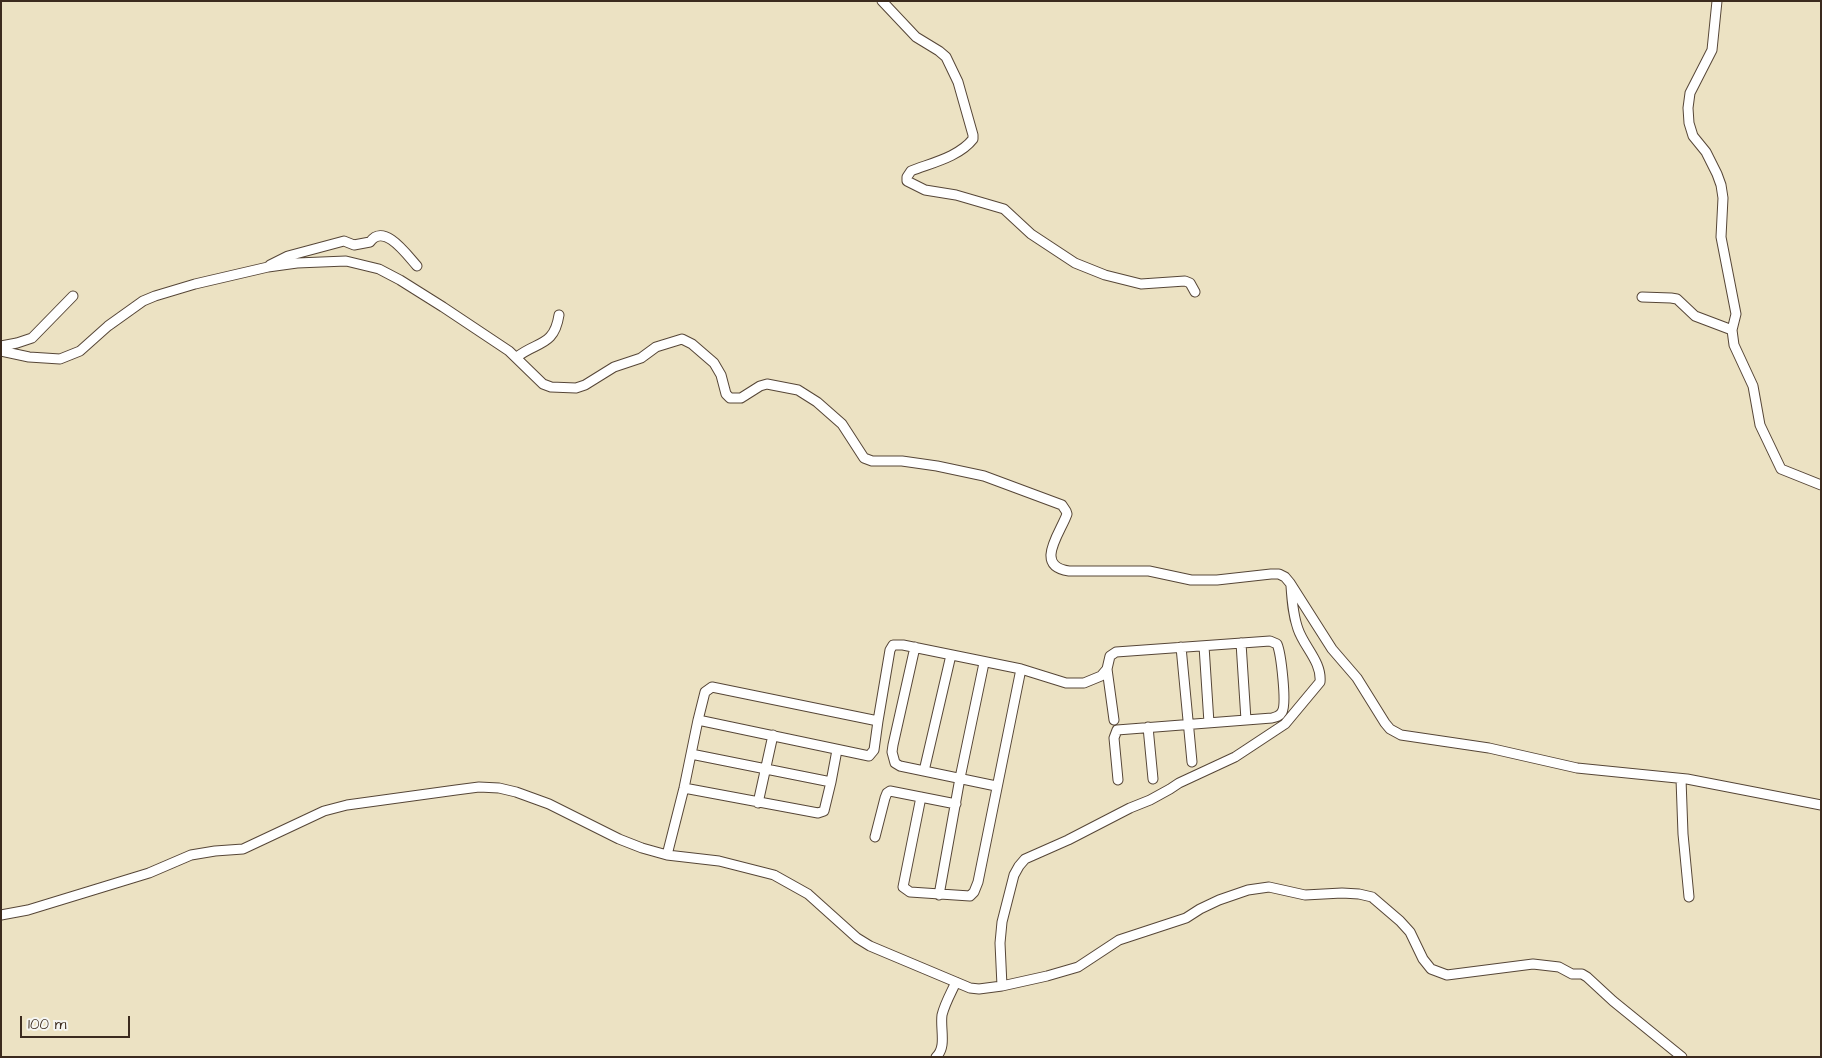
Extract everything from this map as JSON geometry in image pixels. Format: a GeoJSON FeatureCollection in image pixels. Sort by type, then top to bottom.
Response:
{"type":"FeatureCollection","features":[{"type":"Feature","properties":{"kind":"street"},"geometry":{"type":"LineString","coordinates":[[882,1],[916,37],[946,57],[958,82],[973,135],[973,140],[966,147],[949,156],[910,171],[907,181],[925,190],[956,195],[1004,209],[1031,234],[1075,264],[1105,275],[1141,284],[1185,281],[1190,283],[1195,292]]}},
{"type":"Feature","properties":{"kind":"street"},"geometry":{"type":"LineString","coordinates":[[1717,1],[1712,50],[1693,88],[1688,108],[1693,136],[1706,152],[1721,186],[1723,198],[1721,237],[1736,314],[1732,330],[1735,350],[1753,386],[1760,425],[1781,469],[1784,472],[1821,485]]}},
{"type":"Feature","properties":{"kind":"street"},"geometry":{"type":"LineString","coordinates":[[268,267],[288,256],[344,241],[354,245],[370,242],[374,236],[379,235],[395,241],[417,266]]}},
{"type":"Feature","properties":{"kind":"street"},"geometry":{"type":"LineString","coordinates":[[1,351],[29,357],[60,359],[80,351],[108,326],[143,301],[196,284],[268,267],[297,263],[346,261],[379,268],[443,307],[517,357],[543,384],[551,387],[576,388],[585,385],[614,367],[641,358],[656,346],[678,339],[685,340],[714,363],[721,375],[726,394],[730,398],[742,398],[760,386],[767,384],[798,390],[817,402],[842,424],[864,458],[872,461],[902,461],[937,466],[984,476],[1062,505],[1067,514],[1053,544],[1051,556],[1054,565],[1060,569],[1069,571],[1149,570],[1191,580],[1218,580],[1271,574],[1279,574],[1285,577],[1332,648],[1357,678],[1386,723],[1395,732],[1407,737],[1489,748],[1577,768],[1681,779],[1821,805]]}},
{"type":"Feature","properties":{"kind":"street"},"geometry":{"type":"LineString","coordinates":[[1,346],[17,344],[32,338],[72,296]]}},
{"type":"Feature","properties":{"kind":"street"},"geometry":{"type":"LineString","coordinates":[[1642,297],[1677,299],[1695,316],[1732,330]]}},
{"type":"Feature","properties":{"kind":"street"},"geometry":{"type":"LineString","coordinates":[[517,357],[526,350],[547,340],[556,328],[558,315]]}},
{"type":"Feature","properties":{"kind":"street"},"geometry":{"type":"LineString","coordinates":[[1002,986],[1000,943],[1002,922],[1014,875],[1025,859],[1150,800],[1179,783],[1235,757],[1285,724],[1320,682],[1317,664],[1298,630],[1291,586]]}},
{"type":"Feature","properties":{"kind":"street"},"geometry":{"type":"LineString","coordinates":[[1114,720],[1107,670],[1108,660],[1112,653],[1274,642],[1279,648],[1283,711],[1279,715],[1272,718],[1117,730],[1114,738],[1118,780]]}},
{"type":"Feature","properties":{"kind":"street"},"geometry":{"type":"LineString","coordinates":[[1241,643],[1246,720]]}},
{"type":"Feature","properties":{"kind":"street"},"geometry":{"type":"LineString","coordinates":[[698,720],[869,756],[874,750],[891,646],[903,645],[1021,669],[1060,682],[1072,683],[1094,680],[1107,670]]}},
{"type":"Feature","properties":{"kind":"street"},"geometry":{"type":"LineString","coordinates":[[1204,646],[1209,723]]}},
{"type":"Feature","properties":{"kind":"street"},"geometry":{"type":"LineString","coordinates":[[1182,647],[1192,762]]}},
{"type":"Feature","properties":{"kind":"street"},"geometry":{"type":"LineString","coordinates":[[915,648],[892,752],[895,763],[900,766],[996,786]]}},
{"type":"Feature","properties":{"kind":"street"},"geometry":{"type":"LineString","coordinates":[[924,771],[951,656]]}},
{"type":"Feature","properties":{"kind":"street"},"geometry":{"type":"LineString","coordinates":[[940,895],[960,778],[984,663]]}},
{"type":"Feature","properties":{"kind":"street"},"geometry":{"type":"LineString","coordinates":[[921,797],[904,887],[910,892],[966,896],[973,894],[978,882],[1021,669]]}},
{"type":"Feature","properties":{"kind":"street"},"geometry":{"type":"LineString","coordinates":[[667,855],[705,692],[712,687],[878,721]]}},
{"type":"Feature","properties":{"kind":"street"},"geometry":{"type":"LineString","coordinates":[[1148,727],[1153,779]]}},
{"type":"Feature","properties":{"kind":"street"},"geometry":{"type":"LineString","coordinates":[[758,803],[773,735]]}},
{"type":"Feature","properties":{"kind":"street"},"geometry":{"type":"LineString","coordinates":[[684,788],[821,813],[824,811],[836,750]]}},
{"type":"Feature","properties":{"kind":"street"},"geometry":{"type":"LineString","coordinates":[[691,754],[830,782]]}},
{"type":"Feature","properties":{"kind":"street"},"geometry":{"type":"LineString","coordinates":[[1681,779],[1689,897]]}},
{"type":"Feature","properties":{"kind":"street"},"geometry":{"type":"LineString","coordinates":[[1,915],[28,910],[148,873],[191,855],[243,849],[332,808],[348,804],[472,788],[499,788],[549,804],[619,839],[642,848],[667,855],[719,861],[774,874],[808,894],[857,938],[870,946],[956,982],[979,989],[1047,976],[1078,967],[1119,940],[1186,918],[1219,900],[1248,890],[1269,887],[1305,896],[1342,893],[1359,894],[1372,897],[1400,921],[1410,932],[1430,969],[1447,974],[1533,964],[1558,966],[1572,974],[1582,974],[1587,976],[1613,1001],[1682,1057]]}},
{"type":"Feature","properties":{"kind":"street"},"geometry":{"type":"LineString","coordinates":[[875,837],[887,793],[896,791],[956,804]]}},
{"type":"Feature","properties":{"kind":"street"},"geometry":{"type":"LineString","coordinates":[[936,1057],[942,1048],[942,1016],[956,982]]}}]}
